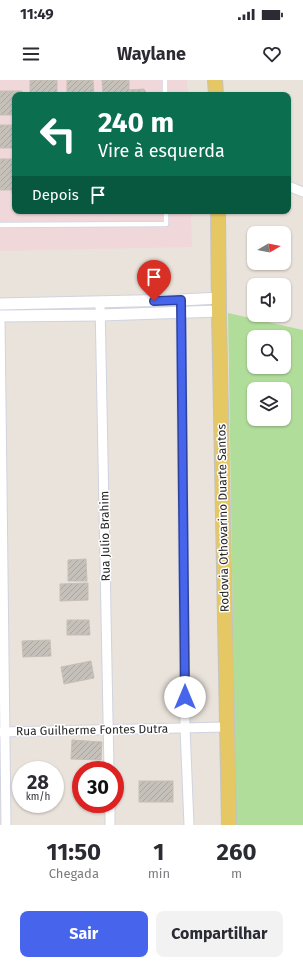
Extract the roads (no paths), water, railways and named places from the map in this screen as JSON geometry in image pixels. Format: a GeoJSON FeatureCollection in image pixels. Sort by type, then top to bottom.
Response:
{"type":"FeatureCollection","features":[{"type":"Feature","properties":{"kind":"main road"},"geometry":{"type":"LineString","coordinates":[[215,80],[216,92]]}},
{"type":"Feature","properties":{"kind":"main road","name":"Rodovia Othovarino Duarte Santos"},"geometry":{"type":"LineString","coordinates":[[216,215],[229,825]]}},
{"type":"Feature","properties":{"kind":"street"},"geometry":{"type":"LineString","coordinates":[[291,187],[303,192]]}},
{"type":"Feature","properties":{"kind":"street"},"geometry":{"type":"LineString","coordinates":[[0,304],[181,300],[219,304]]}},
{"type":"Feature","properties":{"kind":"street"},"geometry":{"type":"LineString","coordinates":[[181,300],[185,728],[189,825]]}},
{"type":"Feature","properties":{"kind":"street","name":"Rua Julio Brahim"},"geometry":{"type":"LineString","coordinates":[[100,302],[109,761]]}},
{"type":"Feature","properties":{"kind":"street"},"geometry":{"type":"LineString","coordinates":[[6,825],[2,732],[0,316],[101,315],[181,311],[219,304]]}},
{"type":"Feature","properties":{"kind":"street","name":"Rua Guilherme Fontes Dutra"},"geometry":{"type":"LineString","coordinates":[[2,732],[226,727]]}},
{"type":"Feature","properties":{"kind":"street"},"geometry":{"type":"LineString","coordinates":[[110,813],[110,825]]}},
{"type":"Feature","properties":{"kind":"lane"},"geometry":{"type":"LineString","coordinates":[[165,80],[165,92]]}},
{"type":"Feature","properties":{"kind":"lane"},"geometry":{"type":"LineString","coordinates":[[0,225],[166,224],[166,214]]}}]}
